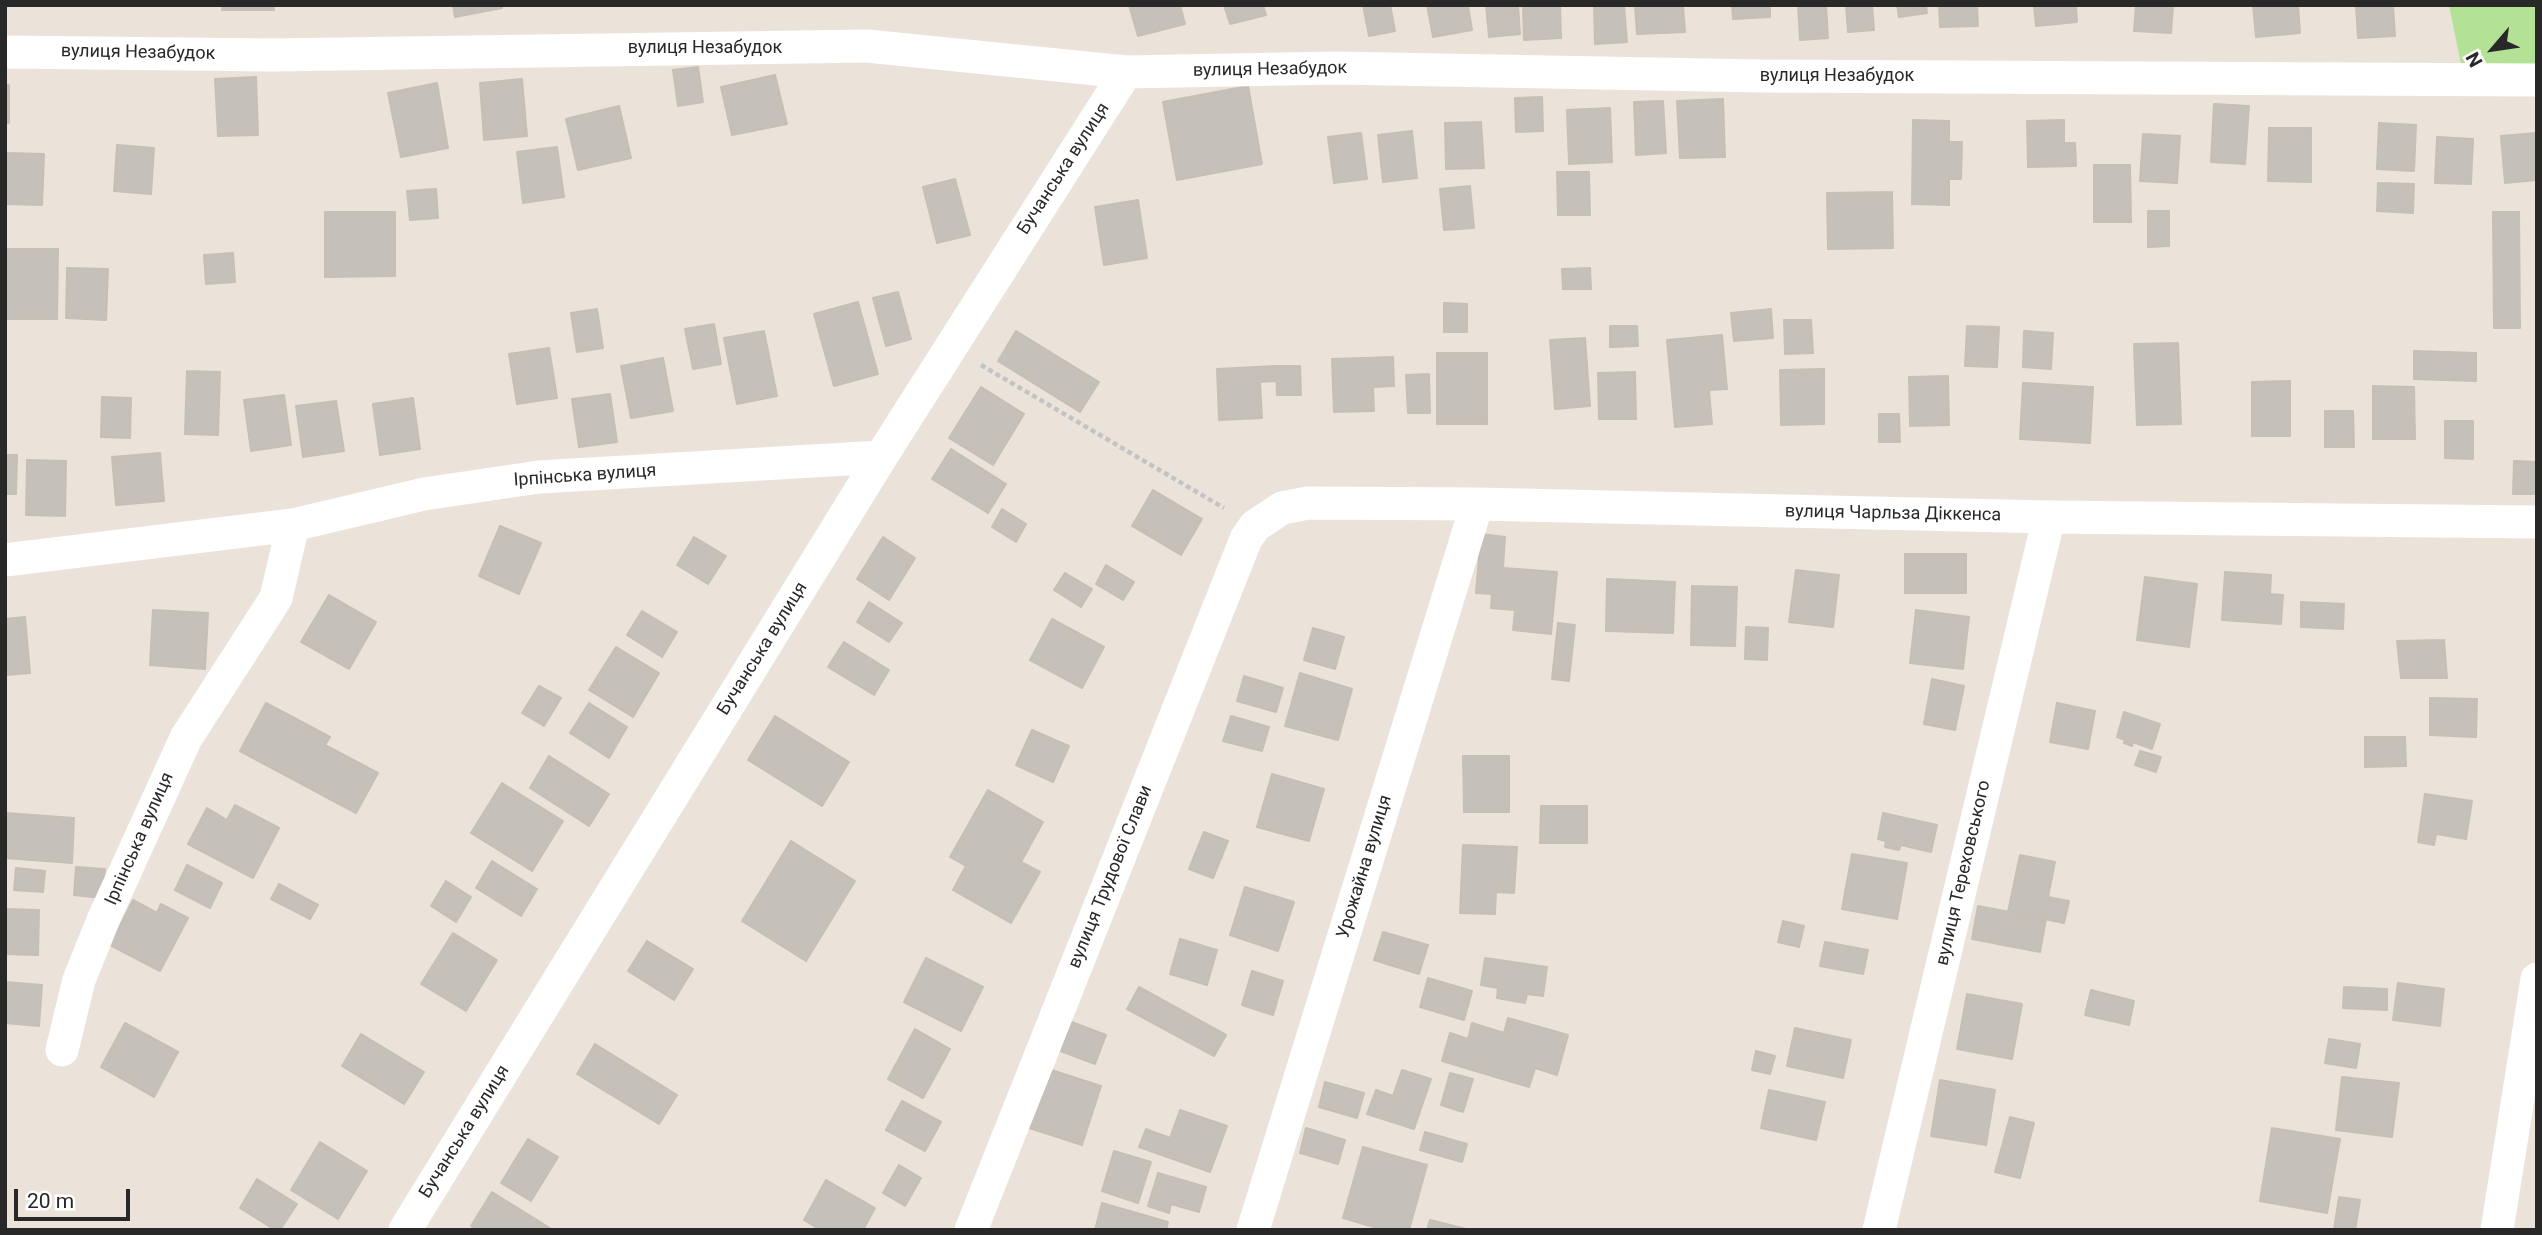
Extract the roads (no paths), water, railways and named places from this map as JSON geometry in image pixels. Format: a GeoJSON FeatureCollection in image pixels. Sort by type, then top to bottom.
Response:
{"type":"FeatureCollection","features":[{"type":"Feature","properties":{"kind":"street","name":"вулиця Незабудок"},"geometry":{"type":"LineString","coordinates":[[5,52],[273,55],[867,46],[1126,72],[1336,68],[1775,76],[2537,79]]}},
{"type":"Feature","properties":{"kind":"street","name":"Бучанська вулиця"},"geometry":{"type":"LineString","coordinates":[[405,1230],[881,457],[1126,72]]}},
{"type":"Feature","properties":{"kind":"street","name":"Ірпінська вулиця"},"geometry":{"type":"LineString","coordinates":[[5,560],[293,525],[424,494],[539,477],[881,457]]}},
{"type":"Feature","properties":{"kind":"street","name":"вулиця Чарльза Діккенса"},"geometry":{"type":"LineString","coordinates":[[1255,526],[1282,508],[1308,503],[1477,504],[2049,517],[2537,522]]}},
{"type":"Feature","properties":{"kind":"street","name":"Урожайна вулиця"},"geometry":{"type":"LineString","coordinates":[[1253,1230],[1477,504]]}},
{"type":"Feature","properties":{"kind":"street","name":"вулиця Тереховського"},"geometry":{"type":"LineString","coordinates":[[1879,1230],[2049,517]]}},
{"type":"Feature","properties":{"kind":"street","name":"Ірпінська вулиця"},"geometry":{"type":"LineString","coordinates":[[62,1050],[79,980],[104,918],[186,738],[276,598],[293,525]]}},
{"type":"Feature","properties":{"kind":"street","name":"вулиця Трудової Слави"},"geometry":{"type":"LineString","coordinates":[[971,1230],[1241,551],[1255,526]]}},
{"type":"Feature","properties":{"kind":"street"},"geometry":{"type":"LineString","coordinates":[[2497,1230],[2537,979]]}}]}
